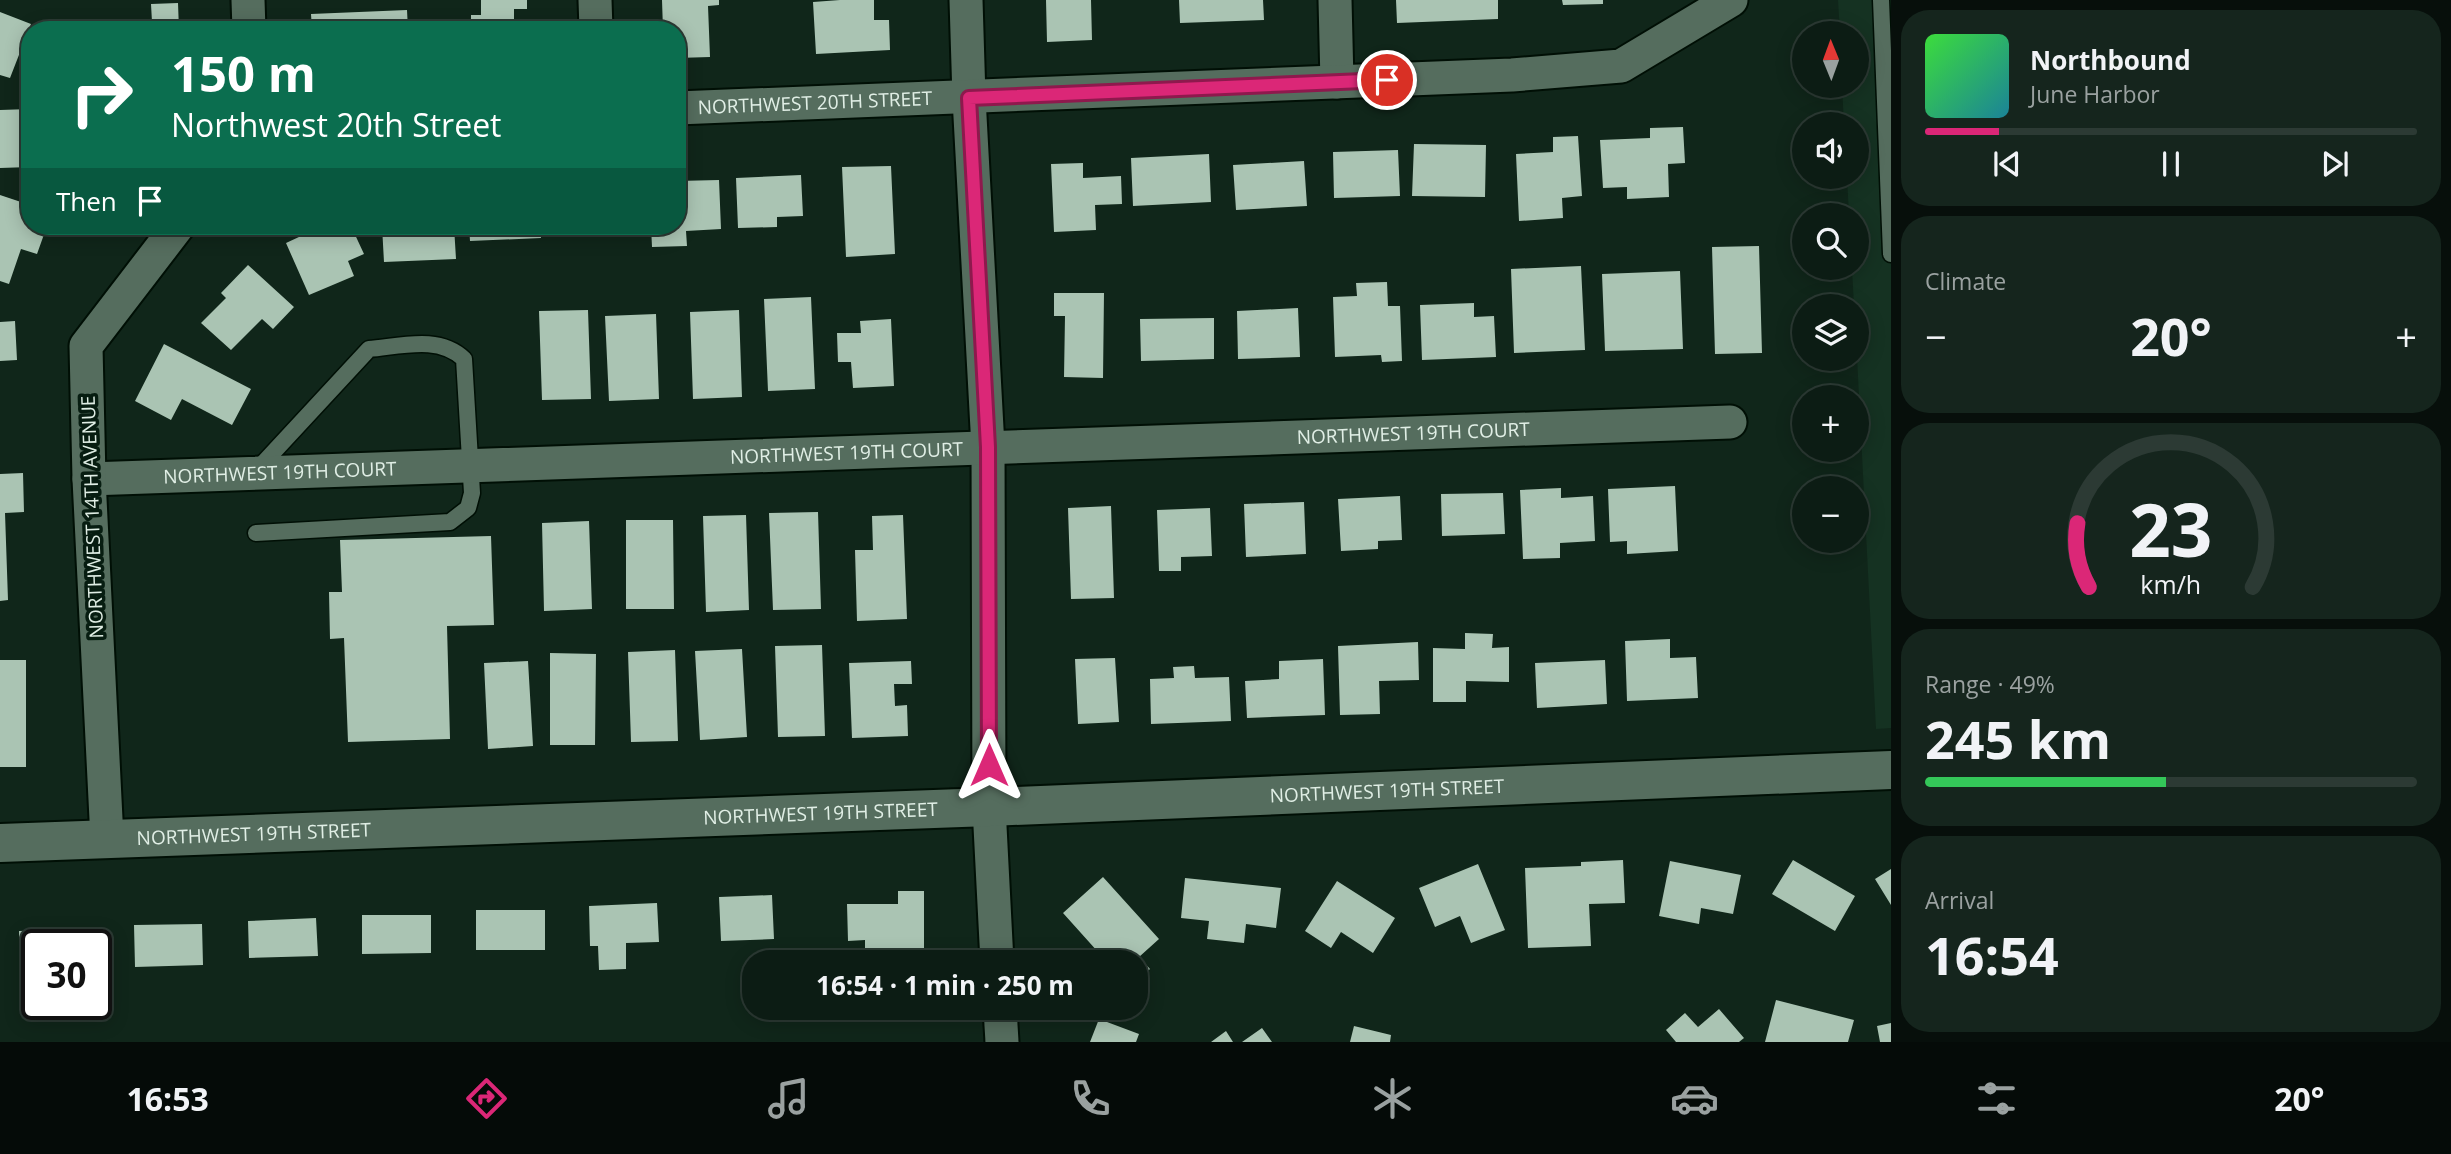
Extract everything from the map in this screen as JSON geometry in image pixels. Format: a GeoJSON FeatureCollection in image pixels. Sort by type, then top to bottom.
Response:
{"type":"FeatureCollection","features":[{"type":"Feature","properties":{"kind":"street"},"geometry":{"type":"LineString","coordinates":[[248,0],[248,21]]}},
{"type":"Feature","properties":{"kind":"street"},"geometry":{"type":"LineString","coordinates":[[595,0],[596,21]]}},
{"type":"Feature","properties":{"kind":"street"},"geometry":{"type":"LineString","coordinates":[[966,0],[988,447],[989,807],[997,950]]}},
{"type":"Feature","properties":{"kind":"street"},"geometry":{"type":"LineString","coordinates":[[1335,0],[1337,82]]}},
{"type":"Feature","properties":{"kind":"street","name":"NORTHWEST 20TH STREET"},"geometry":{"type":"LineString","coordinates":[[686,108],[1512,75],[1621,66],[1731,0]]}},
{"type":"Feature","properties":{"kind":"street","name":"NORTHWEST 14TH AVENUE"},"geometry":{"type":"LineString","coordinates":[[107,839],[89,479],[86,346],[171,235]]}},
{"type":"Feature","properties":{"kind":"street","name":"NORTHWEST 19TH COURT"},"geometry":{"type":"LineString","coordinates":[[89,479],[1730,422]]}},
{"type":"Feature","properties":{"kind":"street","name":"NORTHWEST 19TH STREET"},"geometry":{"type":"LineString","coordinates":[[0,843],[989,807],[1891,770]]}},
{"type":"Feature","properties":{"kind":"street"},"geometry":{"type":"LineString","coordinates":[[1001,1020],[1002,1042]]}},
{"type":"Feature","properties":{"kind":"lane"},"geometry":{"type":"LineString","coordinates":[[1881,0],[1891,254]]}},
{"type":"Feature","properties":{"kind":"lane"},"geometry":{"type":"LineString","coordinates":[[254,474],[369,349],[435,343],[454,349],[464,359],[472,493],[468,508],[450,522],[256,533]]}},
{"type":"Feature","properties":{"kind":"shaded area"},"geometry":{"type":"Polygon","coordinates":[[[1838,0],[1891,0],[1891,728],[1876,729],[1867,553],[1869,476],[1863,476],[1862,462],[1869,462],[1869,385],[1858,385],[1858,371],[1869,371],[1869,294],[1853,294],[1853,280],[1869,280],[1869,203],[1848,203],[1848,189],[1869,189],[1869,112],[1843,112],[1843,98],[1869,98],[1869,21],[1839,21],[1838,0]]]}},
{"type":"Feature","properties":{"kind":"building"},"geometry":{"type":"Polygon","coordinates":[[[481,0],[527,0],[527,9],[514,9],[514,21],[471,21],[471,15],[481,15],[481,0]]]}},
{"type":"Feature","properties":{"kind":"building"},"geometry":{"type":"Polygon","coordinates":[[[662,0],[719,0],[719,5],[708,6],[710,57],[686,58],[686,21],[663,21],[662,0]]]}},
{"type":"Feature","properties":{"kind":"building"},"geometry":{"type":"Polygon","coordinates":[[[874,0],[874,20],[889,20],[890,50],[816,54],[813,2],[874,0]]]}},
{"type":"Feature","properties":{"kind":"building"},"geometry":{"type":"Polygon","coordinates":[[[1046,0],[1091,0],[1092,40],[1047,42],[1046,0]]]}},
{"type":"Feature","properties":{"kind":"building"},"geometry":{"type":"Polygon","coordinates":[[[1179,0],[1263,0],[1264,20],[1180,23],[1179,0]]]}},
{"type":"Feature","properties":{"kind":"building"},"geometry":{"type":"Polygon","coordinates":[[[1396,0],[1498,0],[1498,19],[1397,23],[1396,0]]]}},
{"type":"Feature","properties":{"kind":"building"},"geometry":{"type":"Polygon","coordinates":[[[1562,0],[1603,0],[1603,4],[1563,5],[1562,0]]]}},
{"type":"Feature","properties":{"kind":"building"},"geometry":{"type":"Polygon","coordinates":[[[178,3],[179,21],[152,21],[151,4],[178,3]]]}},
{"type":"Feature","properties":{"kind":"building"},"geometry":{"type":"Polygon","coordinates":[[[407,10],[408,21],[311,21],[311,14],[407,10]]]}},
{"type":"Feature","properties":{"kind":"building"},"geometry":{"type":"Polygon","coordinates":[[[0,12],[23,21],[21,21],[21,50],[10,78],[0,75],[0,12]]]}},
{"type":"Feature","properties":{"kind":"building"},"geometry":{"type":"Polygon","coordinates":[[[21,109],[21,167],[0,168],[0,110],[21,109]]]}},
{"type":"Feature","properties":{"kind":"building"},"geometry":{"type":"Polygon","coordinates":[[[1683,127],[1685,163],[1668,164],[1669,197],[1627,199],[1627,187],[1603,188],[1600,140],[1650,138],[1650,128],[1683,127]]]}},
{"type":"Feature","properties":{"kind":"building"},"geometry":{"type":"Polygon","coordinates":[[[1578,136],[1582,196],[1562,198],[1563,218],[1519,221],[1516,154],[1553,152],[1553,137],[1578,136]]]}},
{"type":"Feature","properties":{"kind":"building"},"geometry":{"type":"Polygon","coordinates":[[[1414,144],[1486,145],[1485,197],[1412,196],[1414,144]]]}},
{"type":"Feature","properties":{"kind":"building"},"geometry":{"type":"Polygon","coordinates":[[[1398,150],[1400,196],[1334,198],[1333,152],[1398,150]]]}},
{"type":"Feature","properties":{"kind":"building"},"geometry":{"type":"Polygon","coordinates":[[[1209,154],[1211,202],[1133,206],[1131,158],[1209,154]]]}},
{"type":"Feature","properties":{"kind":"building"},"geometry":{"type":"Polygon","coordinates":[[[1304,161],[1307,206],[1236,210],[1233,165],[1304,161]]]}},
{"type":"Feature","properties":{"kind":"building"},"geometry":{"type":"Polygon","coordinates":[[[1083,163],[1083,178],[1121,176],[1122,204],[1095,205],[1096,230],[1054,232],[1051,164],[1083,163]]]}},
{"type":"Feature","properties":{"kind":"building"},"geometry":{"type":"Polygon","coordinates":[[[891,166],[895,254],[846,257],[842,167],[891,166]]]}},
{"type":"Feature","properties":{"kind":"building"},"geometry":{"type":"Polygon","coordinates":[[[801,175],[803,216],[777,217],[777,227],[738,228],[736,178],[801,175]]]}},
{"type":"Feature","properties":{"kind":"building"},"geometry":{"type":"Polygon","coordinates":[[[719,180],[721,229],[686,231],[686,181],[719,180]]]}},
{"type":"Feature","properties":{"kind":"building"},"geometry":{"type":"Polygon","coordinates":[[[0,195],[21,202],[21,235],[44,235],[37,254],[21,249],[9,284],[0,281],[0,195]]]}},
{"type":"Feature","properties":{"kind":"building"},"geometry":{"type":"Polygon","coordinates":[[[686,231],[687,246],[652,247],[651,235],[686,235],[686,231]]]}},
{"type":"Feature","properties":{"kind":"building"},"geometry":{"type":"Polygon","coordinates":[[[303,235],[355,235],[364,254],[348,261],[354,276],[309,295],[286,243],[303,235]]]}},
{"type":"Feature","properties":{"kind":"building"},"geometry":{"type":"Polygon","coordinates":[[[382,235],[455,235],[456,259],[384,262],[382,235]]]}},
{"type":"Feature","properties":{"kind":"building"},"geometry":{"type":"Polygon","coordinates":[[[470,235],[541,235],[541,238],[470,241],[470,235]]]}},
{"type":"Feature","properties":{"kind":"building"},"geometry":{"type":"Polygon","coordinates":[[[1759,246],[1762,353],[1715,354],[1712,247],[1759,246]]]}},
{"type":"Feature","properties":{"kind":"building"},"geometry":{"type":"Polygon","coordinates":[[[248,265],[294,307],[273,329],[262,319],[231,350],[201,323],[226,298],[221,293],[248,265]]]}},
{"type":"Feature","properties":{"kind":"building"},"geometry":{"type":"Polygon","coordinates":[[[1581,266],[1585,350],[1514,353],[1511,269],[1581,266]]]}},
{"type":"Feature","properties":{"kind":"building"},"geometry":{"type":"Polygon","coordinates":[[[1680,271],[1683,349],[1605,351],[1602,274],[1680,271]]]}},
{"type":"Feature","properties":{"kind":"building"},"geometry":{"type":"Polygon","coordinates":[[[1387,282],[1388,306],[1400,306],[1402,361],[1382,362],[1381,355],[1335,357],[1333,297],[1357,296],[1356,283],[1387,282]]]}},
{"type":"Feature","properties":{"kind":"building"},"geometry":{"type":"Polygon","coordinates":[[[1054,293],[1104,293],[1103,378],[1064,377],[1065,316],[1054,316],[1054,293]]]}},
{"type":"Feature","properties":{"kind":"building"},"geometry":{"type":"Polygon","coordinates":[[[811,297],[815,389],[768,391],[764,299],[811,297]]]}},
{"type":"Feature","properties":{"kind":"building"},"geometry":{"type":"Polygon","coordinates":[[[1474,303],[1474,317],[1494,316],[1496,357],[1422,360],[1420,305],[1474,303]]]}},
{"type":"Feature","properties":{"kind":"building"},"geometry":{"type":"Polygon","coordinates":[[[1298,308],[1300,357],[1238,359],[1237,311],[1298,308]]]}},
{"type":"Feature","properties":{"kind":"building"},"geometry":{"type":"Polygon","coordinates":[[[588,310],[591,399],[542,400],[539,311],[588,310]]]}},
{"type":"Feature","properties":{"kind":"building"},"geometry":{"type":"Polygon","coordinates":[[[739,310],[742,397],[693,399],[690,312],[739,310]]]}},
{"type":"Feature","properties":{"kind":"building"},"geometry":{"type":"Polygon","coordinates":[[[656,314],[659,399],[609,401],[605,316],[656,314]]]}},
{"type":"Feature","properties":{"kind":"building"},"geometry":{"type":"Polygon","coordinates":[[[1214,318],[1214,359],[1141,361],[1140,319],[1214,318]]]}},
{"type":"Feature","properties":{"kind":"building"},"geometry":{"type":"Polygon","coordinates":[[[891,319],[894,386],[853,388],[851,362],[838,362],[837,333],[861,333],[860,321],[891,319]]]}},
{"type":"Feature","properties":{"kind":"building"},"geometry":{"type":"Polygon","coordinates":[[[15,321],[17,360],[0,361],[0,322],[15,321]]]}},
{"type":"Feature","properties":{"kind":"building"},"geometry":{"type":"Polygon","coordinates":[[[164,344],[251,389],[232,425],[182,399],[171,420],[135,401],[164,344]]]}},
{"type":"Feature","properties":{"kind":"building"},"geometry":{"type":"Polygon","coordinates":[[[23,473],[24,512],[5,513],[8,600],[0,601],[0,474],[23,473]]]}},
{"type":"Feature","properties":{"kind":"building"},"geometry":{"type":"Polygon","coordinates":[[[1675,486],[1678,551],[1627,554],[1627,541],[1610,542],[1608,489],[1675,486]]]}},
{"type":"Feature","properties":{"kind":"building"},"geometry":{"type":"Polygon","coordinates":[[[1561,488],[1561,498],[1593,496],[1595,541],[1560,543],[1560,558],[1523,559],[1520,490],[1561,488]]]}},
{"type":"Feature","properties":{"kind":"building"},"geometry":{"type":"Polygon","coordinates":[[[1503,493],[1505,534],[1442,536],[1441,494],[1503,493]]]}},
{"type":"Feature","properties":{"kind":"building"},"geometry":{"type":"Polygon","coordinates":[[[1400,496],[1402,540],[1378,541],[1378,549],[1341,551],[1338,499],[1400,496]]]}},
{"type":"Feature","properties":{"kind":"building"},"geometry":{"type":"Polygon","coordinates":[[[1304,502],[1306,554],[1246,557],[1244,504],[1304,502]]]}},
{"type":"Feature","properties":{"kind":"building"},"geometry":{"type":"Polygon","coordinates":[[[1111,506],[1114,598],[1071,599],[1068,508],[1111,506]]]}},
{"type":"Feature","properties":{"kind":"building"},"geometry":{"type":"Polygon","coordinates":[[[1210,508],[1212,556],[1181,557],[1181,571],[1159,571],[1157,510],[1210,508]]]}},
{"type":"Feature","properties":{"kind":"building"},"geometry":{"type":"Polygon","coordinates":[[[818,512],[821,609],[773,610],[769,513],[818,512]]]}},
{"type":"Feature","properties":{"kind":"building"},"geometry":{"type":"Polygon","coordinates":[[[746,515],[749,610],[706,612],[703,516],[746,515]]]}},
{"type":"Feature","properties":{"kind":"building"},"geometry":{"type":"Polygon","coordinates":[[[903,515],[907,619],[857,621],[855,550],[873,550],[872,516],[903,515]]]}},
{"type":"Feature","properties":{"kind":"building"},"geometry":{"type":"Polygon","coordinates":[[[626,520],[673,520],[674,609],[626,609],[626,520]]]}},
{"type":"Feature","properties":{"kind":"building"},"geometry":{"type":"Polygon","coordinates":[[[589,521],[592,609],[544,611],[542,523],[589,521]]]}},
{"type":"Feature","properties":{"kind":"building"},"geometry":{"type":"Polygon","coordinates":[[[491,536],[494,625],[447,626],[450,739],[348,742],[344,638],[330,639],[329,592],[342,592],[340,540],[491,536]]]}},
{"type":"Feature","properties":{"kind":"building"},"geometry":{"type":"Polygon","coordinates":[[[1465,633],[1493,634],[1492,648],[1509,647],[1509,682],[1466,681],[1466,702],[1433,702],[1433,648],[1465,649],[1465,633]]]}},
{"type":"Feature","properties":{"kind":"building"},"geometry":{"type":"Polygon","coordinates":[[[1670,639],[1670,658],[1696,657],[1698,698],[1627,701],[1625,641],[1670,639]]]}},
{"type":"Feature","properties":{"kind":"building"},"geometry":{"type":"Polygon","coordinates":[[[1418,642],[1419,680],[1379,681],[1380,714],[1340,715],[1338,646],[1418,642]]]}},
{"type":"Feature","properties":{"kind":"building"},"geometry":{"type":"Polygon","coordinates":[[[822,645],[825,736],[778,737],[775,646],[822,645]]]}},
{"type":"Feature","properties":{"kind":"building"},"geometry":{"type":"Polygon","coordinates":[[[742,649],[747,737],[700,740],[695,651],[742,649]]]}},
{"type":"Feature","properties":{"kind":"building"},"geometry":{"type":"Polygon","coordinates":[[[675,650],[678,741],[631,742],[628,652],[675,650]]]}},
{"type":"Feature","properties":{"kind":"building"},"geometry":{"type":"Polygon","coordinates":[[[550,653],[596,654],[595,745],[550,745],[550,653]]]}},
{"type":"Feature","properties":{"kind":"building"},"geometry":{"type":"Polygon","coordinates":[[[1115,658],[1119,722],[1078,724],[1075,659],[1115,658]]]}},
{"type":"Feature","properties":{"kind":"building"},"geometry":{"type":"Polygon","coordinates":[[[1323,659],[1325,715],[1247,718],[1245,681],[1279,679],[1279,661],[1323,659]]]}},
{"type":"Feature","properties":{"kind":"building"},"geometry":{"type":"Polygon","coordinates":[[[0,660],[26,660],[26,767],[0,767],[0,660]]]}},
{"type":"Feature","properties":{"kind":"building"},"geometry":{"type":"Polygon","coordinates":[[[1605,660],[1607,704],[1537,708],[1535,663],[1605,660]]]}},
{"type":"Feature","properties":{"kind":"building"},"geometry":{"type":"Polygon","coordinates":[[[528,661],[533,746],[488,749],[484,663],[528,661]]]}},
{"type":"Feature","properties":{"kind":"building"},"geometry":{"type":"Polygon","coordinates":[[[911,661],[912,684],[894,684],[895,706],[907,705],[908,736],[852,738],[849,663],[911,661]]]}},
{"type":"Feature","properties":{"kind":"building"},"geometry":{"type":"Polygon","coordinates":[[[1194,666],[1195,678],[1229,677],[1231,721],[1151,724],[1150,679],[1174,678],[1173,667],[1194,666]]]}},
{"type":"Feature","properties":{"kind":"building"},"geometry":{"type":"Polygon","coordinates":[[[1623,860],[1625,903],[1589,904],[1591,946],[1528,948],[1525,868],[1581,866],[1581,862],[1623,860]]]}},
{"type":"Feature","properties":{"kind":"building"},"geometry":{"type":"Polygon","coordinates":[[[1793,860],[1855,896],[1835,931],[1772,894],[1793,860]]]}},
{"type":"Feature","properties":{"kind":"building"},"geometry":{"type":"Polygon","coordinates":[[[1670,861],[1741,875],[1733,914],[1701,908],[1699,924],[1659,916],[1670,861]]]}},
{"type":"Feature","properties":{"kind":"building"},"geometry":{"type":"Polygon","coordinates":[[[1478,864],[1505,930],[1471,943],[1460,916],[1435,927],[1419,888],[1478,864]]]}},
{"type":"Feature","properties":{"kind":"building"},"geometry":{"type":"Polygon","coordinates":[[[1891,869],[1891,905],[1875,879],[1891,869]]]}},
{"type":"Feature","properties":{"kind":"building"},"geometry":{"type":"Polygon","coordinates":[[[1103,877],[1159,939],[1147,950],[1096,950],[1063,913],[1103,877]]]}},
{"type":"Feature","properties":{"kind":"building"},"geometry":{"type":"Polygon","coordinates":[[[1185,878],[1281,888],[1276,928],[1246,924],[1244,943],[1207,939],[1209,921],[1181,918],[1185,878]]]}},
{"type":"Feature","properties":{"kind":"building"},"geometry":{"type":"Polygon","coordinates":[[[1337,881],[1395,918],[1373,953],[1341,932],[1331,948],[1305,931],[1337,881]]]}},
{"type":"Feature","properties":{"kind":"building"},"geometry":{"type":"Polygon","coordinates":[[[898,891],[924,891],[924,950],[865,950],[865,940],[848,941],[847,904],[898,904],[898,891]]]}},
{"type":"Feature","properties":{"kind":"building"},"geometry":{"type":"Polygon","coordinates":[[[772,895],[774,939],[721,941],[719,897],[772,895]]]}},
{"type":"Feature","properties":{"kind":"building"},"geometry":{"type":"Polygon","coordinates":[[[657,903],[659,942],[626,943],[626,969],[599,970],[598,946],[590,946],[589,906],[657,903]]]}},
{"type":"Feature","properties":{"kind":"building"},"geometry":{"type":"Polygon","coordinates":[[[476,910],[545,910],[545,950],[476,950],[476,910]]]}},
{"type":"Feature","properties":{"kind":"building"},"geometry":{"type":"Polygon","coordinates":[[[362,915],[431,915],[431,953],[362,954],[362,915]]]}},
{"type":"Feature","properties":{"kind":"building"},"geometry":{"type":"Polygon","coordinates":[[[316,918],[318,956],[249,958],[248,921],[316,918]]]}},
{"type":"Feature","properties":{"kind":"building"},"geometry":{"type":"Polygon","coordinates":[[[202,924],[203,965],[135,967],[134,925],[202,924]]]}},
{"type":"Feature","properties":{"kind":"building"},"geometry":{"type":"Polygon","coordinates":[[[21,931],[21,973],[20,973],[21,931]]]}},
{"type":"Feature","properties":{"kind":"building"},"geometry":{"type":"Polygon","coordinates":[[[1776,1000],[1854,1020],[1848,1042],[1765,1042],[1776,1000]]]}},
{"type":"Feature","properties":{"kind":"building"},"geometry":{"type":"Polygon","coordinates":[[[1719,1009],[1744,1038],[1739,1042],[1676,1042],[1666,1030],[1685,1013],[1698,1027],[1719,1009]]]}},
{"type":"Feature","properties":{"kind":"building"},"geometry":{"type":"Polygon","coordinates":[[[1099,1020],[1139,1034],[1136,1042],[1090,1042],[1099,1020]]]}},
{"type":"Feature","properties":{"kind":"building"},"geometry":{"type":"Polygon","coordinates":[[[1891,1023],[1891,1042],[1880,1042],[1877,1026],[1891,1023]]]}},
{"type":"Feature","properties":{"kind":"building"},"geometry":{"type":"Polygon","coordinates":[[[1354,1026],[1391,1035],[1390,1042],[1350,1042],[1354,1026]]]}},
{"type":"Feature","properties":{"kind":"building"},"geometry":{"type":"Polygon","coordinates":[[[1262,1028],[1272,1042],[1242,1042],[1262,1028]]]}},
{"type":"Feature","properties":{"kind":"building"},"geometry":{"type":"Polygon","coordinates":[[[1226,1031],[1233,1042],[1211,1042],[1226,1031]]]}},
{"type":"Feature","properties":{"kind":"route"},"geometry":{"type":"LineString","coordinates":[[989,765],[988,447],[969,98],[1387,80]]}}]}
